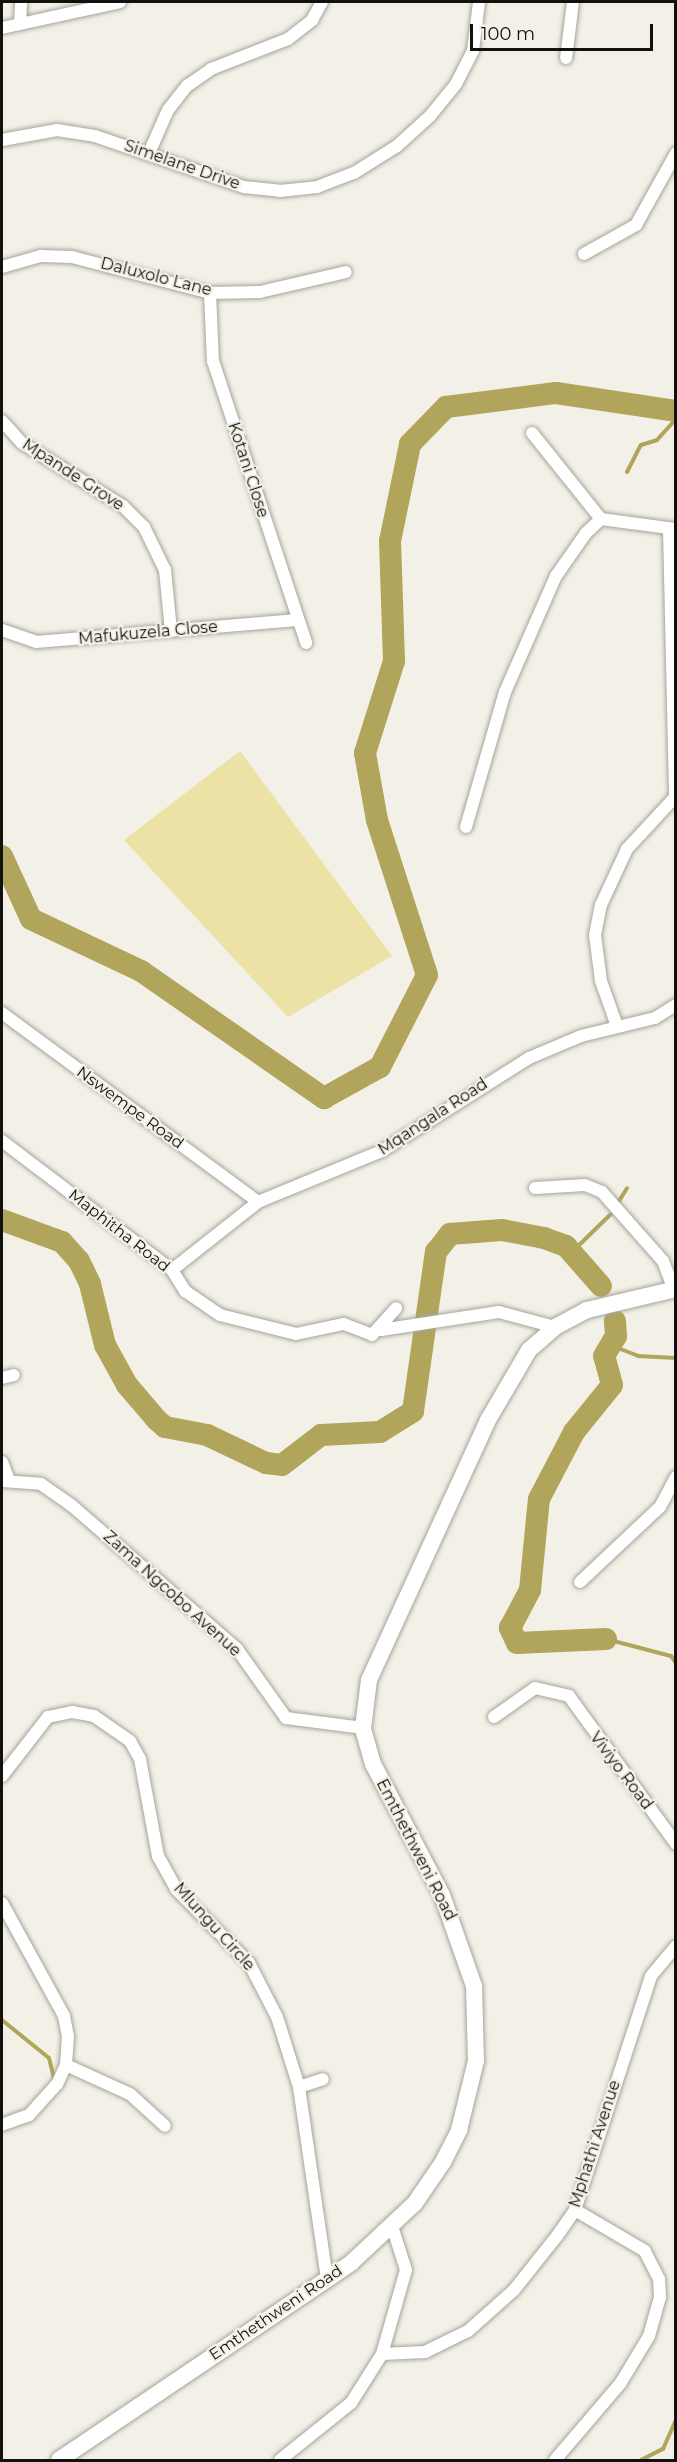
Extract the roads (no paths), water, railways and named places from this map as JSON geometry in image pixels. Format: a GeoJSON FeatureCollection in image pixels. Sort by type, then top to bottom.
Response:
{"type":"FeatureCollection","features":[{"type":"Feature","properties":{"kind":"street"},"geometry":{"type":"LineString","coordinates":[[20,24],[21,2]]}},
{"type":"Feature","properties":{"kind":"street"},"geometry":{"type":"LineString","coordinates":[[2,28],[120,2]]}},
{"type":"Feature","properties":{"kind":"street"},"geometry":{"type":"LineString","coordinates":[[149,153],[168,110],[187,86],[211,69],[288,39],[312,20],[322,2]]}},
{"type":"Feature","properties":{"kind":"street","name":"Simelane Drive"},"geometry":{"type":"LineString","coordinates":[[2,140],[57,130],[149,153],[244,187],[280,191],[317,187],[354,173],[397,146],[456,84],[473,51],[479,2]]}},
{"type":"Feature","properties":{"kind":"street"},"geometry":{"type":"LineString","coordinates":[[566,58],[573,2]]}},
{"type":"Feature","properties":{"kind":"street"},"geometry":{"type":"LineString","coordinates":[[584,254],[636,225],[675,153]]}},
{"type":"Feature","properties":{"kind":"street","name":"Daluxolo Lane"},"geometry":{"type":"LineString","coordinates":[[2,267],[41,256],[72,257],[210,294],[260,292],[346,272]]}},
{"type":"Feature","properties":{"kind":"street","name":"Kotani Close"},"geometry":{"type":"LineString","coordinates":[[210,294],[213,361],[306,643]]}},
{"type":"Feature","properties":{"kind":"street","name":"Mpande Grove"},"geometry":{"type":"LineString","coordinates":[[2,421],[22,443],[123,506],[144,527],[165,570],[171,631]]}},
{"type":"Feature","properties":{"kind":"street"},"geometry":{"type":"LineString","coordinates":[[532,434],[605,520],[672,529],[675,628],[675,796],[627,849],[601,905],[596,935],[601,981],[617,1026]]}},
{"type":"Feature","properties":{"kind":"street"},"geometry":{"type":"LineString","coordinates":[[466,826],[505,692],[556,576],[605,520]]}},
{"type":"Feature","properties":{"kind":"street","name":"Mafukuzela Close"},"geometry":{"type":"LineString","coordinates":[[2,630],[36,642],[297,620]]}},
{"type":"Feature","properties":{"kind":"street","name":"Mqangala Road"},"geometry":{"type":"LineString","coordinates":[[172,1270],[258,1202],[382,1151],[529,1058],[617,1026],[655,1018],[675,1005]]}},
{"type":"Feature","properties":{"kind":"street","name":"Nswempe Road"},"geometry":{"type":"LineString","coordinates":[[2,1013],[258,1202]]}},
{"type":"Feature","properties":{"kind":"street","name":"Maphitha Road"},"geometry":{"type":"LineString","coordinates":[[2,1141],[172,1270],[185,1291],[211,1309],[254,1327],[296,1334],[344,1324],[372,1335],[381,1330]]}},
{"type":"Feature","properties":{"kind":"street"},"geometry":{"type":"LineString","coordinates":[[534,1188],[585,1185],[602,1192],[663,1261],[675,1289]]}},
{"type":"Feature","properties":{"kind":"street","name":"Emthethweni Road"},"geometry":{"type":"LineString","coordinates":[[59,2460],[327,2278],[392,2226],[429,2183],[459,2130],[476,2061],[476,2009],[456,1926],[394,1812],[363,1728],[375,1658],[488,1420],[529,1350],[555,1327],[619,1299],[675,1289]]}},
{"type":"Feature","properties":{"kind":"street"},"geometry":{"type":"LineString","coordinates":[[381,1330],[396,1308]]}},
{"type":"Feature","properties":{"kind":"street"},"geometry":{"type":"LineString","coordinates":[[381,1330],[499,1312],[555,1327]]}},
{"type":"Feature","properties":{"kind":"street"},"geometry":{"type":"LineString","coordinates":[[2,1462],[5,1481]]}},
{"type":"Feature","properties":{"kind":"street"},"geometry":{"type":"LineString","coordinates":[[580,1582],[660,1507],[675,1477]]}},
{"type":"Feature","properties":{"kind":"street","name":"Zama Ngcobo Avenue"},"geometry":{"type":"LineString","coordinates":[[5,1481],[50,1488],[89,1520],[237,1649],[286,1718],[363,1728]]}},
{"type":"Feature","properties":{"kind":"street","name":"Viviyo Road"},"geometry":{"type":"LineString","coordinates":[[494,1717],[535,1688],[569,1696],[675,1844]]}},
{"type":"Feature","properties":{"kind":"street","name":"Mlungu Circle"},"geometry":{"type":"LineString","coordinates":[[2,1776],[48,1717],[72,1712],[94,1716],[130,1741],[140,1759],[158,1856],[176,1889],[234,1946],[262,1984],[299,2087],[327,2278]]}},
{"type":"Feature","properties":{"kind":"street"},"geometry":{"type":"LineString","coordinates":[[2,1903],[64,2016],[66,2065],[28,2115],[2,2125]]}},
{"type":"Feature","properties":{"kind":"street","name":"Mphathi Avenue"},"geometry":{"type":"LineString","coordinates":[[382,2354],[425,2352],[468,2331],[514,2290],[575,2210],[634,2021],[651,1976],[675,1946]]}},
{"type":"Feature","properties":{"kind":"street"},"geometry":{"type":"LineString","coordinates":[[66,2065],[130,2094],[165,2127]]}},
{"type":"Feature","properties":{"kind":"street"},"geometry":{"type":"LineString","coordinates":[[299,2087],[322,2079]]}},
{"type":"Feature","properties":{"kind":"street"},"geometry":{"type":"LineString","coordinates":[[555,2460],[620,2384],[649,2336],[660,2297],[659,2279],[645,2251],[575,2210]]}},
{"type":"Feature","properties":{"kind":"street"},"geometry":{"type":"LineString","coordinates":[[280,2460],[351,2403],[382,2354],[406,2270],[392,2226]]}},
{"type":"Feature","properties":{"kind":"waterway"},"geometry":{"type":"LineString","coordinates":[[2,856],[31,919],[141,971],[324,1098],[380,1067],[427,975],[377,820],[365,753],[394,661],[390,541],[410,444],[446,407],[556,393],[676,411]]}},
{"type":"Feature","properties":{"kind":"waterway"},"geometry":{"type":"LineString","coordinates":[[627,472],[641,445],[657,440],[676,419]]}},
{"type":"Feature","properties":{"kind":"waterway"},"geometry":{"type":"LineString","coordinates":[[619,1201],[627,1188]]}},
{"type":"Feature","properties":{"kind":"waterway"},"geometry":{"type":"LineString","coordinates":[[572,1252],[611,1214]]}},
{"type":"Feature","properties":{"kind":"waterway"},"geometry":{"type":"LineString","coordinates":[[2,1220],[62,1242],[79,1261],[90,1284],[105,1345],[127,1385],[165,1427],[207,1435],[266,1463],[282,1465],[321,1435],[380,1432],[413,1411],[436,1252],[450,1234],[502,1230],[544,1238],[566,1246],[601,1286]]}},
{"type":"Feature","properties":{"kind":"waterway"},"geometry":{"type":"LineString","coordinates":[[606,1639],[517,1643],[510,1628],[530,1590],[539,1499],[574,1432],[612,1385],[604,1356],[616,1336],[615,1321]]}},
{"type":"Feature","properties":{"kind":"waterway"},"geometry":{"type":"LineString","coordinates":[[610,1345],[638,1356],[676,1358]]}},
{"type":"Feature","properties":{"kind":"waterway"},"geometry":{"type":"LineString","coordinates":[[606,1639],[671,1656],[676,1663]]}},
{"type":"Feature","properties":{"kind":"waterway"},"geometry":{"type":"LineString","coordinates":[[2,2020],[49,2058],[54,2078]]}},
{"type":"Feature","properties":{"kind":"waterway"},"geometry":{"type":"LineString","coordinates":[[641,2460],[663,2449],[676,2420]]}}]}
